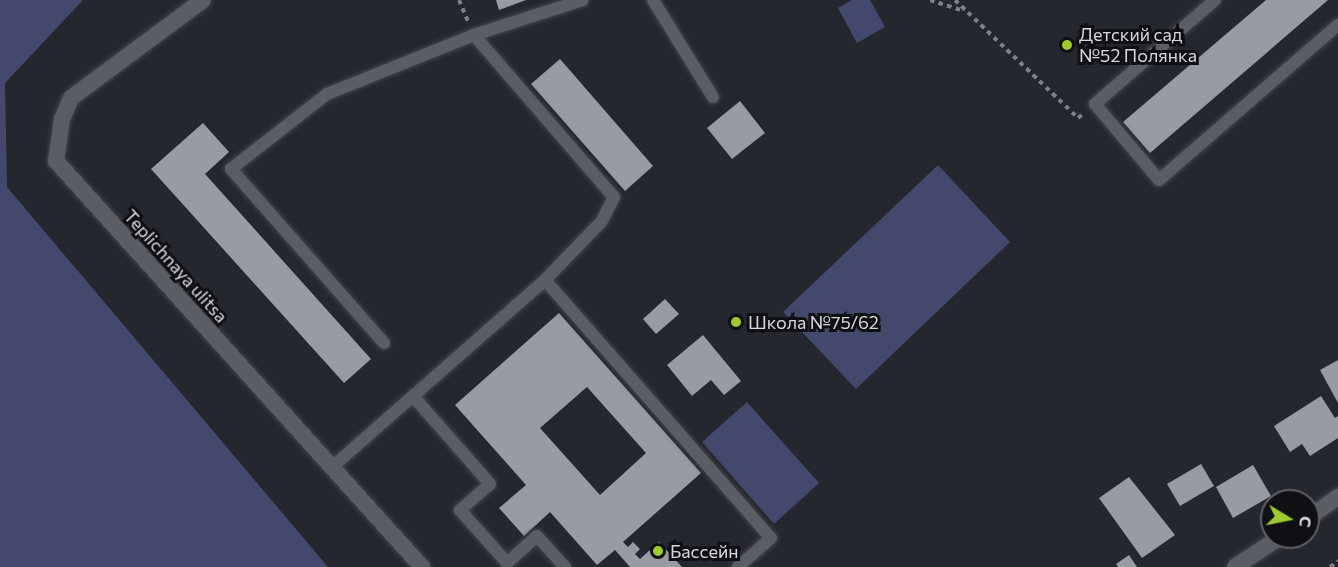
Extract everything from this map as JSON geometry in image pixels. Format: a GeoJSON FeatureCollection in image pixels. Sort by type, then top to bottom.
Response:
{"type":"FeatureCollection","features":[{"type":"Feature","properties":{"kind":"street","name":"Teplichnaya ulitsa"},"geometry":{"type":"LineString","coordinates":[[203,0],[71,98],[62,119],[56,161],[422,567]]}},
{"type":"Feature","properties":{"kind":"street"},"geometry":{"type":"LineString","coordinates":[[1320,510],[1338,497]]}},
{"type":"Feature","properties":{"kind":"street"},"geometry":{"type":"LineString","coordinates":[[1236,567],[1262,549]]}},
{"type":"Feature","properties":{"kind":"lane"},"geometry":{"type":"LineString","coordinates":[[384,343],[231,169],[327,94],[474,35],[583,0]]}},
{"type":"Feature","properties":{"kind":"lane"},"geometry":{"type":"LineString","coordinates":[[653,0],[713,97]]}},
{"type":"Feature","properties":{"kind":"lane"},"geometry":{"type":"LineString","coordinates":[[1215,0],[1095,104],[1159,180],[1338,24]]}},
{"type":"Feature","properties":{"kind":"lane"},"geometry":{"type":"LineString","coordinates":[[331,468],[544,280],[601,222],[614,197],[474,35]]}},
{"type":"Feature","properties":{"kind":"lane"},"geometry":{"type":"LineString","coordinates":[[544,280],[771,538],[738,567]]}},
{"type":"Feature","properties":{"kind":"lane"},"geometry":{"type":"LineString","coordinates":[[412,396],[490,484],[460,510],[507,563],[537,536],[565,567]]}},
{"type":"Feature","properties":{"kind":"path"},"geometry":{"type":"LineString","coordinates":[[459,0],[474,35]]}},
{"type":"Feature","properties":{"kind":"path"},"geometry":{"type":"LineString","coordinates":[[930,0],[968,12]]}},
{"type":"Feature","properties":{"kind":"path"},"geometry":{"type":"LineString","coordinates":[[956,0],[1078,118],[1095,104]]}},
{"type":"Feature","properties":{"kind":"path"},"geometry":{"type":"LineString","coordinates":[[1330,567],[1338,561]]}},
{"type":"Feature","properties":{"kind":"shaded area"},"geometry":{"type":"Polygon","coordinates":[[[0,0],[83,0],[5,83],[7,187],[328,567],[0,567],[0,0]]]}},
{"type":"Feature","properties":{"kind":"shaded area"},"geometry":{"type":"Polygon","coordinates":[[[852,0],[870,0],[885,27],[857,43],[838,8],[852,0]]]}},
{"type":"Feature","properties":{"kind":"shaded area"},"geometry":{"type":"Polygon","coordinates":[[[938,165],[1010,242],[856,389],[783,312],[938,165]]]}},
{"type":"Feature","properties":{"kind":"shaded area"},"geometry":{"type":"Polygon","coordinates":[[[747,402],[819,483],[774,524],[702,442],[747,402]]]}},
{"type":"Feature","properties":{"kind":"building"},"geometry":{"type":"Polygon","coordinates":[[[496,0],[526,0],[499,10],[496,0]]]}},
{"type":"Feature","properties":{"kind":"building"},"geometry":{"type":"Polygon","coordinates":[[[1266,0],[1328,0],[1150,153],[1123,122],[1266,0]]]}},
{"type":"Feature","properties":{"kind":"building"},"geometry":{"type":"Polygon","coordinates":[[[560,59],[653,166],[625,191],[531,84],[560,59]]]}},
{"type":"Feature","properties":{"kind":"building"},"geometry":{"type":"Polygon","coordinates":[[[740,101],[765,133],[732,159],[707,128],[740,101]]]}},
{"type":"Feature","properties":{"kind":"building"},"geometry":{"type":"Polygon","coordinates":[[[203,123],[229,152],[205,174],[371,359],[344,383],[151,169],[203,123]]]}},
{"type":"Feature","properties":{"kind":"building"},"geometry":{"type":"Polygon","coordinates":[[[665,299],[679,314],[656,334],[643,319],[665,299]]]}},
{"type":"Feature","properties":{"kind":"building"},"geometry":{"type":"Polygon","coordinates":[[[559,313],[701,473],[623,542],[628,547],[633,542],[640,549],[635,554],[640,559],[659,542],[682,567],[630,567],[615,550],[597,565],[550,512],[524,536],[499,508],[526,485],[455,405],[559,313]],[[587,387],[540,428],[600,495],[646,453],[587,387]]]}},
{"type":"Feature","properties":{"kind":"building"},"geometry":{"type":"Polygon","coordinates":[[[703,335],[741,381],[724,395],[711,380],[692,396],[667,365],[703,335]]]}},
{"type":"Feature","properties":{"kind":"building"},"geometry":{"type":"Polygon","coordinates":[[[1338,360],[1338,403],[1320,370],[1338,360]]]}},
{"type":"Feature","properties":{"kind":"building"},"geometry":{"type":"Polygon","coordinates":[[[1321,396],[1335,418],[1338,416],[1338,438],[1310,456],[1302,444],[1290,452],[1274,426],[1321,396]]]}},
{"type":"Feature","properties":{"kind":"building"},"geometry":{"type":"Polygon","coordinates":[[[1201,464],[1214,486],[1180,506],[1167,484],[1201,464]]]}},
{"type":"Feature","properties":{"kind":"building"},"geometry":{"type":"Polygon","coordinates":[[[1253,465],[1267,489],[1260,489],[1260,502],[1233,518],[1216,487],[1253,465]]]}},
{"type":"Feature","properties":{"kind":"building"},"geometry":{"type":"Polygon","coordinates":[[[1129,477],[1175,535],[1142,558],[1099,498],[1129,477]]]}},
{"type":"Feature","properties":{"kind":"building"},"geometry":{"type":"Polygon","coordinates":[[[1129,555],[1137,567],[1118,567],[1116,564],[1129,555]]]}},
{"type":"Feature","properties":{"kind":"place","name":"Детский сад №52 Полянка"},"geometry":{"type":"Point","coordinates":[1067,45]}},
{"type":"Feature","properties":{"kind":"place","name":"Школа №75/62"},"geometry":{"type":"Point","coordinates":[736,322]}},
{"type":"Feature","properties":{"kind":"place","name":"Бассейн"},"geometry":{"type":"Point","coordinates":[658,551]}}]}
